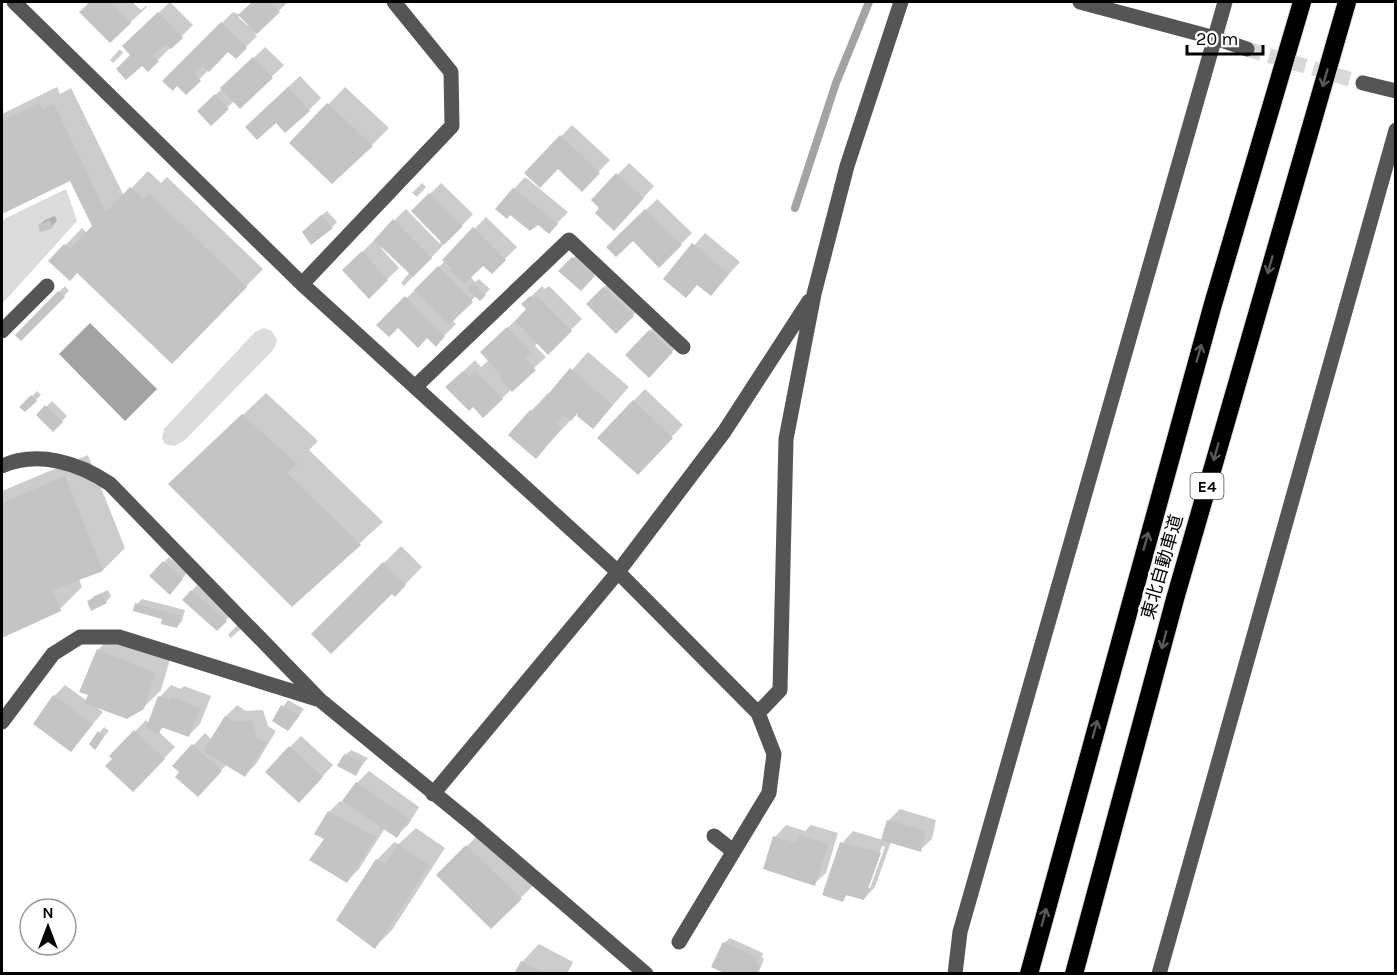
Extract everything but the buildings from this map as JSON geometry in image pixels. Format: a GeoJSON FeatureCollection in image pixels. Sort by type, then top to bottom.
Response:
{"type":"FeatureCollection","features":[{"type":"Feature","properties":{"kind":"highway","name":"東北自動車道"},"geometry":{"type":"LineString","coordinates":[[1029,974],[1206,326],[1302,2]]}},
{"type":"Feature","properties":{"kind":"highway","name":"東北自動車道"},"geometry":{"type":"LineString","coordinates":[[1074,974],[1178,587],[1347,2]]}},
{"type":"Feature","properties":{"kind":"street"},"geometry":{"type":"LineString","coordinates":[[14,2],[302,284],[618,572],[758,712],[774,754],[768,793],[679,942]]}},
{"type":"Feature","properties":{"kind":"street"},"geometry":{"type":"LineString","coordinates":[[302,284],[453,126],[451,72],[394,2]]}},
{"type":"Feature","properties":{"kind":"street"},"geometry":{"type":"LineString","coordinates":[[758,712],[780,690],[786,439],[814,294],[847,166],[901,2]]}},
{"type":"Feature","properties":{"kind":"street"},"geometry":{"type":"LineString","coordinates":[[1080,2],[1215,38],[1247,49]]}},
{"type":"Feature","properties":{"kind":"street"},"geometry":{"type":"LineString","coordinates":[[955,974],[960,932],[1226,2]]}},
{"type":"Feature","properties":{"kind":"street"},"geometry":{"type":"LineString","coordinates":[[1364,83],[1395,91]]}},
{"type":"Feature","properties":{"kind":"street"},"geometry":{"type":"LineString","coordinates":[[1159,974],[1395,130]]}},
{"type":"Feature","properties":{"kind":"street"},"geometry":{"type":"LineString","coordinates":[[416,386],[569,240],[683,347]]}},
{"type":"Feature","properties":{"kind":"street"},"geometry":{"type":"LineString","coordinates":[[2,331],[47,286]]}},
{"type":"Feature","properties":{"kind":"street"},"geometry":{"type":"LineString","coordinates":[[433,794],[618,572],[724,432],[814,294]]}},
{"type":"Feature","properties":{"kind":"street"},"geometry":{"type":"LineString","coordinates":[[2,466],[32,459],[55,460],[79,467],[111,484],[320,700],[473,825],[646,974]]}},
{"type":"Feature","properties":{"kind":"street"},"geometry":{"type":"LineString","coordinates":[[2,722],[53,654],[80,637],[119,637],[320,700]]}},
{"type":"Feature","properties":{"kind":"street"},"geometry":{"type":"LineString","coordinates":[[714,836],[733,851]]}},
{"type":"Feature","properties":{"kind":"shaded area"},"geometry":{"type":"Polygon","coordinates":[[[66,189],[77,221],[2,304],[2,220],[66,189]]]}},
{"type":"Feature","properties":{"kind":"shaded area"},"geometry":{"type":"Polygon","coordinates":[[[90,323],[157,389],[125,421],[59,354],[90,323]]]}},
{"type":"Feature","properties":{"kind":"shaded area"},"geometry":{"type":"Polygon","coordinates":[[[264,328],[272,331],[277,340],[274,349],[184,441],[174,446],[165,444],[162,438],[164,429],[255,332],[264,328]]]}},
{"type":"Feature","properties":{"kind":"waterway"},"geometry":{"type":"LineString","coordinates":[[795,208],[836,83],[869,2]]}},
{"type":"Feature","properties":{"kind":"tunnel"},"geometry":{"type":"LineString","coordinates":[[1247,49],[1363,83]]}}]}
